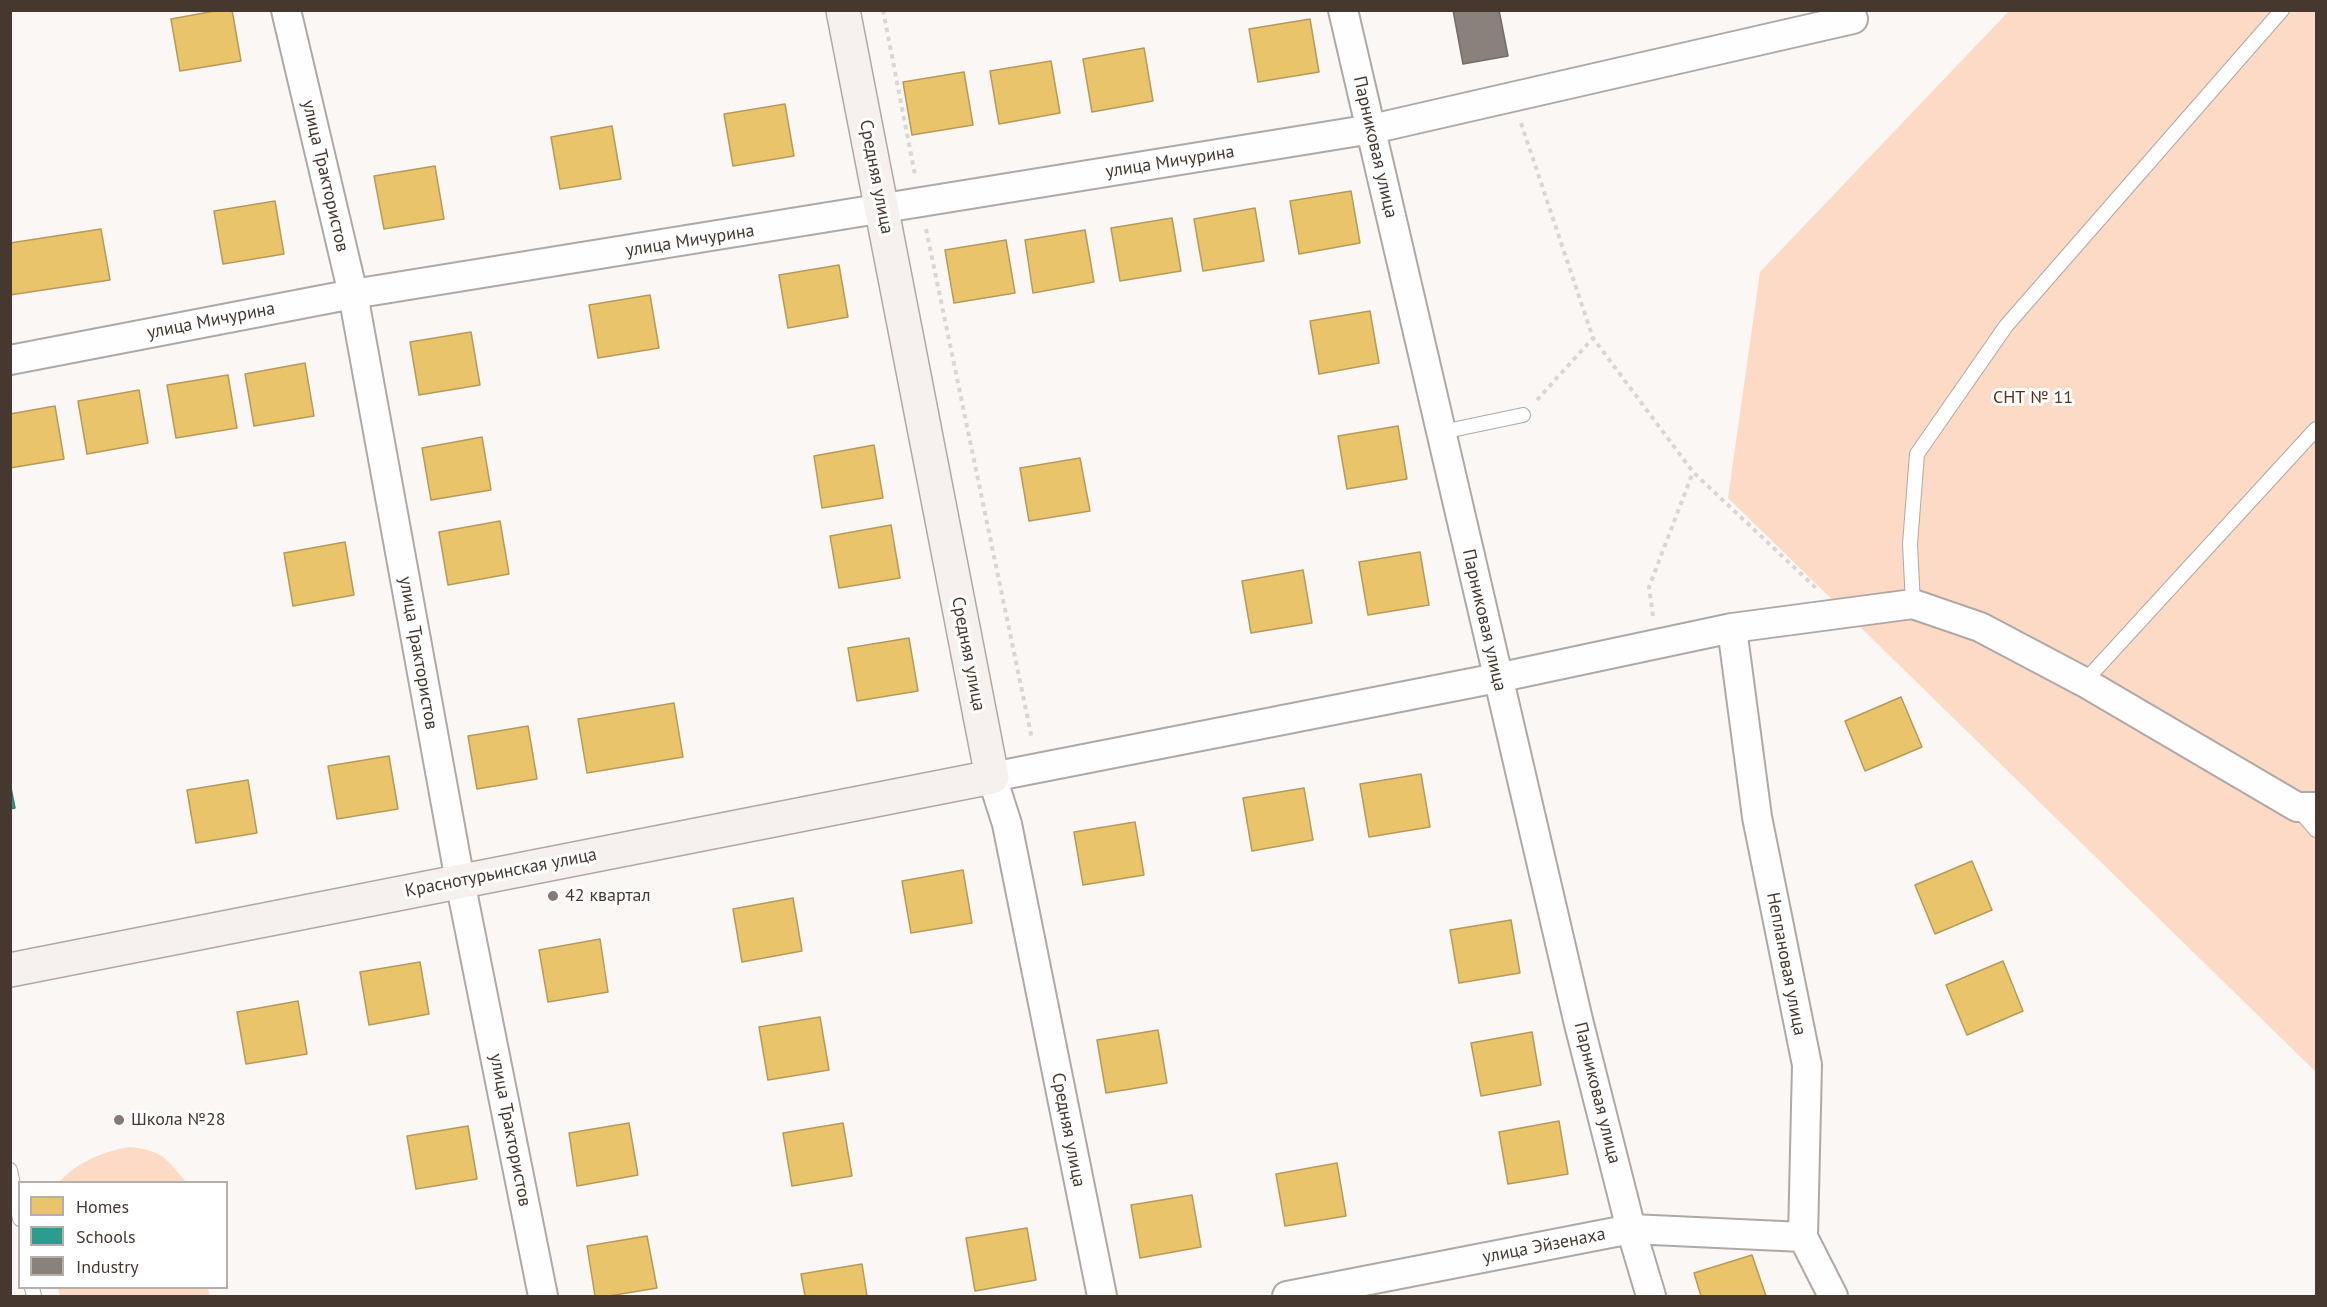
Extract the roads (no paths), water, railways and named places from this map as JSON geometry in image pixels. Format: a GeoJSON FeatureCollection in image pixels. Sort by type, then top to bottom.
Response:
{"type":"FeatureCollection","features":[{"type":"Feature","properties":{"kind":"main road","name":"Средняя улица"},"geometry":{"type":"LineString","coordinates":[[843,10],[992,777]]}},
{"type":"Feature","properties":{"kind":"main road","name":"Краснотурьинская улица"},"geometry":{"type":"LineString","coordinates":[[10,970],[992,777]]}},
{"type":"Feature","properties":{"kind":"street","name":"улица Трактористов"},"geometry":{"type":"LineString","coordinates":[[286,10],[352,294],[460,881],[543,1296]]}},
{"type":"Feature","properties":{"kind":"street","name":"Парниковая улица"},"geometry":{"type":"LineString","coordinates":[[1343,10],[1497,678],[1631,1229],[1651,1296]]}},
{"type":"Feature","properties":{"kind":"street","name":"улица Мичурина"},"geometry":{"type":"LineString","coordinates":[[10,360],[352,294],[1372,129],[1853,19]]}},
{"type":"Feature","properties":{"kind":"street"},"geometry":{"type":"LineString","coordinates":[[992,777],[1497,678],[1732,628],[1913,604],[1980,627],[2084,681],[2307,807]]}},
{"type":"Feature","properties":{"kind":"street","name":"Неплановая улица"},"geometry":{"type":"LineString","coordinates":[[1732,628],[1756,818],[1807,1065],[1803,1237],[1832,1296]]}},
{"type":"Feature","properties":{"kind":"street","name":"Средняя улица"},"geometry":{"type":"LineString","coordinates":[[992,777],[1007,824],[1102,1296]]}},
{"type":"Feature","properties":{"kind":"street","name":"улица Эйзенаха"},"geometry":{"type":"LineString","coordinates":[[1287,1296],[1631,1229],[1803,1237]]}},
{"type":"Feature","properties":{"kind":"lane"},"geometry":{"type":"LineString","coordinates":[[1913,604],[1910,544],[1917,454],[2006,326],[2282,10]]}},
{"type":"Feature","properties":{"kind":"lane"},"geometry":{"type":"LineString","coordinates":[[1442,432],[1523,415]]}},
{"type":"Feature","properties":{"kind":"lane"},"geometry":{"type":"LineString","coordinates":[[2084,681],[2316,429]]}},
{"type":"Feature","properties":{"kind":"lane"},"geometry":{"type":"LineString","coordinates":[[2307,807],[2316,830]]}},
{"type":"Feature","properties":{"kind":"lane"},"geometry":{"type":"LineString","coordinates":[[10,1170],[18,1209]]}},
{"type":"Feature","properties":{"kind":"place","name":"42 квартал"},"geometry":{"type":"Point","coordinates":[553,896]}},
{"type":"Feature","properties":{"kind":"place","name":"Школа №28"},"geometry":{"type":"Point","coordinates":[119,1120]}},
{"type":"Feature","properties":{"kind":"park label","name":"СНТ № 11"},"geometry":{"type":"Point","coordinates":[2033,398]}}]}
